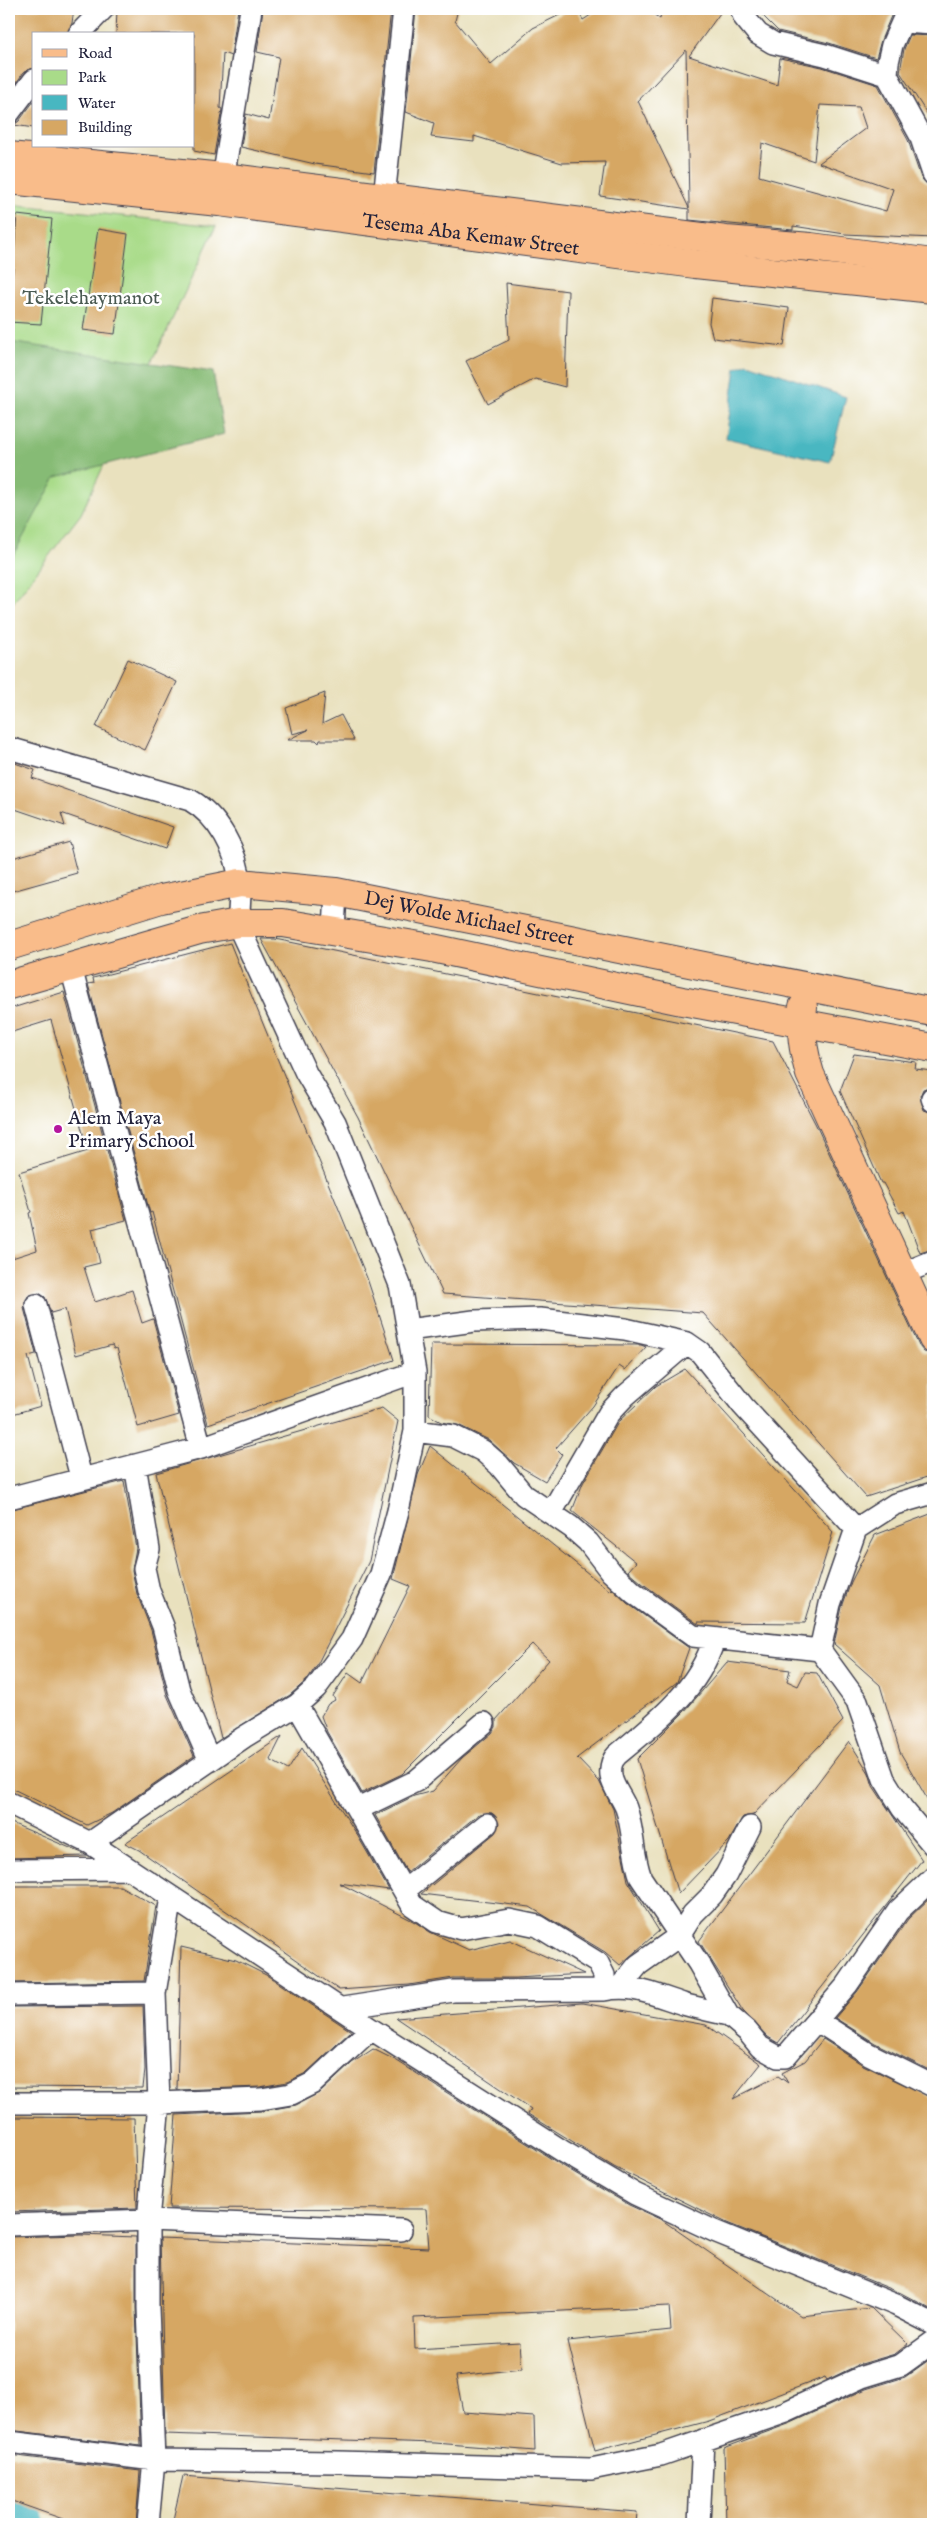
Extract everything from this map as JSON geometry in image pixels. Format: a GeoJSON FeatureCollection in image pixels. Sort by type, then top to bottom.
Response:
{"type":"FeatureCollection","features":[{"type":"Feature","properties":{"kind":"main road","name":"Tesema Aba Kemaw Street"},"geometry":{"type":"LineString","coordinates":[[9,156],[695,264],[933,289]]}},
{"type":"Feature","properties":{"kind":"main road","name":"Tesema Aba Kemaw Street"},"geometry":{"type":"LineString","coordinates":[[9,180],[384,198],[933,263]]}},
{"type":"Feature","properties":{"kind":"main road","name":"Dej Wolde Michael Street"},"geometry":{"type":"LineString","coordinates":[[9,946],[190,891],[240,883],[336,892],[933,1012]]}},
{"type":"Feature","properties":{"kind":"main road","name":"Dej Wolde Michael Street"},"geometry":{"type":"LineString","coordinates":[[9,985],[199,930],[238,923],[283,923],[334,930],[800,1024],[933,1048]]}},
{"type":"Feature","properties":{"kind":"main road"},"geometry":{"type":"LineString","coordinates":[[805,986],[800,1024],[802,1047],[810,1074],[933,1339]]}},
{"type":"Feature","properties":{"kind":"street"},"geometry":{"type":"LineString","coordinates":[[81,32],[103,9]]}},
{"type":"Feature","properties":{"kind":"street"},"geometry":{"type":"LineString","coordinates":[[221,190],[251,9]]}},
{"type":"Feature","properties":{"kind":"street"},"geometry":{"type":"LineString","coordinates":[[384,198],[404,9]]}},
{"type":"Feature","properties":{"kind":"street"},"geometry":{"type":"LineString","coordinates":[[741,9],[744,17],[758,34],[773,42],[825,55],[887,75]]}},
{"type":"Feature","properties":{"kind":"street"},"geometry":{"type":"LineString","coordinates":[[933,24],[905,15],[892,45],[887,75],[920,135],[933,174]]}},
{"type":"Feature","properties":{"kind":"street"},"geometry":{"type":"LineString","coordinates":[[9,113],[32,83]]}},
{"type":"Feature","properties":{"kind":"street"},"geometry":{"type":"LineString","coordinates":[[9,748],[190,800],[202,807],[218,824],[230,848],[240,883],[238,923],[306,1073],[335,1122],[400,1285],[415,1372],[415,1431],[398,1512],[381,1574],[352,1639],[316,1688],[297,1705],[210,1761],[90,1843]]}},
{"type":"Feature","properties":{"kind":"street"},"geometry":{"type":"LineString","coordinates":[[334,930],[336,892]]}},
{"type":"Feature","properties":{"kind":"street"},"geometry":{"type":"LineString","coordinates":[[70,968],[201,1448]]}},
{"type":"Feature","properties":{"kind":"street"},"geometry":{"type":"LineString","coordinates":[[904,1273],[933,1261]]}},
{"type":"Feature","properties":{"kind":"street"},"geometry":{"type":"LineString","coordinates":[[36,1305],[80,1478]]}},
{"type":"Feature","properties":{"kind":"street"},"geometry":{"type":"LineString","coordinates":[[408,1330],[474,1321],[540,1319],[625,1329],[687,1343],[700,1352],[743,1406],[856,1529]]}},
{"type":"Feature","properties":{"kind":"street"},"geometry":{"type":"LineString","coordinates":[[551,1514],[609,1413],[625,1396],[687,1343]]}},
{"type":"Feature","properties":{"kind":"street"},"geometry":{"type":"LineString","coordinates":[[9,1498],[201,1448],[415,1372]]}},
{"type":"Feature","properties":{"kind":"street"},"geometry":{"type":"LineString","coordinates":[[415,1431],[453,1436],[484,1451],[500,1465],[524,1494],[571,1527],[588,1542],[611,1572],[634,1593],[693,1636],[714,1640],[820,1650]]}},
{"type":"Feature","properties":{"kind":"street"},"geometry":{"type":"LineString","coordinates":[[136,1465],[150,1549],[144,1568],[149,1590],[163,1626],[179,1690],[210,1761]]}},
{"type":"Feature","properties":{"kind":"street"},"geometry":{"type":"LineString","coordinates":[[933,1493],[895,1504],[856,1529],[830,1604],[820,1650],[857,1701],[884,1779],[902,1808],[933,1845]]}},
{"type":"Feature","properties":{"kind":"street"},"geometry":{"type":"LineString","coordinates":[[714,1640],[710,1655],[692,1685],[654,1725],[617,1754],[610,1766],[614,1786],[627,1810],[636,1865],[641,1878],[699,1964],[728,2015],[747,2031],[760,2047],[778,2057],[785,2057],[847,1985],[898,1911],[933,1878]]}},
{"type":"Feature","properties":{"kind":"street"},"geometry":{"type":"LineString","coordinates":[[297,1705],[412,1905],[424,1915],[437,1922],[461,1929],[509,1920],[538,1926],[598,1964],[612,1989]]}},
{"type":"Feature","properties":{"kind":"street"},"geometry":{"type":"LineString","coordinates":[[358,1809],[416,1781],[484,1723]]}},
{"type":"Feature","properties":{"kind":"street"},"geometry":{"type":"LineString","coordinates":[[9,1802],[90,1843],[343,2008],[371,2029],[564,2152],[635,2194],[714,2231],[896,2305],[933,2324]]}},
{"type":"Feature","properties":{"kind":"street"},"geometry":{"type":"LineString","coordinates":[[405,1890],[487,1824]]}},
{"type":"Feature","properties":{"kind":"street"},"geometry":{"type":"LineString","coordinates":[[612,1989],[638,1965],[679,1936],[693,1914],[712,1895],[726,1875],[750,1827]]}},
{"type":"Feature","properties":{"kind":"street"},"geometry":{"type":"LineString","coordinates":[[9,1870],[129,1869]]}},
{"type":"Feature","properties":{"kind":"street"},"geometry":{"type":"LineString","coordinates":[[148,2524],[154,2460],[148,2308],[148,2220],[159,2103],[155,1993],[172,1897]]}},
{"type":"Feature","properties":{"kind":"street"},"geometry":{"type":"LineString","coordinates":[[343,2008],[454,1992],[612,1989],[656,1993],[683,2004],[728,2015]]}},
{"type":"Feature","properties":{"kind":"street"},"geometry":{"type":"LineString","coordinates":[[9,1995],[155,1993]]}},
{"type":"Feature","properties":{"kind":"street"},"geometry":{"type":"LineString","coordinates":[[816,2020],[869,2054],[933,2086]]}},
{"type":"Feature","properties":{"kind":"street"},"geometry":{"type":"LineString","coordinates":[[9,2103],[159,2103],[261,2100],[291,2094],[313,2083],[371,2029]]}},
{"type":"Feature","properties":{"kind":"street"},"geometry":{"type":"LineString","coordinates":[[9,2224],[148,2220],[401,2230]]}},
{"type":"Feature","properties":{"kind":"street"},"geometry":{"type":"LineString","coordinates":[[9,2442],[154,2460],[591,2468],[662,2455],[786,2412],[862,2377],[901,2365],[933,2342]]}},
{"type":"Feature","properties":{"kind":"street"},"geometry":{"type":"LineString","coordinates":[[699,2524],[703,2440]]}},
{"type":"Feature","properties":{"kind":"green space","name":"Tekelehaymanot"},"geometry":{"type":"Polygon","coordinates":[[[9,204],[216,226],[81,514],[9,608],[9,204]]]}},
{"type":"Feature","properties":{"kind":"green space"},"geometry":{"type":"Polygon","coordinates":[[[9,342],[213,372],[224,434],[56,477],[9,563],[9,342]]]}},
{"type":"Feature","properties":{"kind":"water"},"geometry":{"type":"Polygon","coordinates":[[[748,363],[846,397],[830,462],[726,438],[736,368],[748,363]]]}},
{"type":"Feature","properties":{"kind":"building"},"geometry":{"type":"Polygon","coordinates":[[[9,9],[74,9],[72,23],[68,32],[32,32],[32,69],[24,72],[9,93],[9,9]]]}},
{"type":"Feature","properties":{"kind":"building"},"geometry":{"type":"Polygon","coordinates":[[[117,9],[238,9],[231,56],[223,53],[220,108],[222,109],[214,155],[194,151],[195,32],[116,32],[117,9]]]}},
{"type":"Feature","properties":{"kind":"building"},"geometry":{"type":"Polygon","coordinates":[[[263,9],[391,9],[374,172],[315,164],[241,147],[246,114],[269,120],[279,57],[257,52],[263,9]]]}},
{"type":"Feature","properties":{"kind":"building"},"geometry":{"type":"Polygon","coordinates":[[[416,9],[458,9],[455,21],[491,64],[533,28],[572,9],[577,9],[583,20],[600,9],[646,9],[660,19],[662,9],[723,9],[689,56],[777,85],[780,58],[822,67],[878,85],[908,140],[921,178],[931,186],[933,238],[845,234],[793,226],[793,230],[689,220],[689,209],[600,196],[605,162],[562,163],[474,136],[474,142],[431,137],[434,123],[406,112],[416,9]],[[686,50],[638,101],[689,208],[689,203],[686,50]],[[820,105],[814,161],[762,143],[759,176],[886,211],[893,189],[819,163],[866,128],[859,107],[820,105]]]}},
{"type":"Feature","properties":{"kind":"building"},"geometry":{"type":"Polygon","coordinates":[[[756,9],[894,9],[881,40],[876,58],[829,43],[778,31],[756,9]]]}},
{"type":"Feature","properties":{"kind":"building"},"geometry":{"type":"Polygon","coordinates":[[[910,35],[933,36],[933,123],[900,72],[904,49],[910,35]]]}},
{"type":"Feature","properties":{"kind":"building"},"geometry":{"type":"Polygon","coordinates":[[[32,104],[32,128],[14,125],[32,104]]]}},
{"type":"Feature","properties":{"kind":"building"},"geometry":{"type":"Polygon","coordinates":[[[17,215],[52,219],[41,324],[9,322],[17,215]]]}},
{"type":"Feature","properties":{"kind":"building"},"geometry":{"type":"Polygon","coordinates":[[[98,229],[128,234],[115,334],[83,330],[98,229]]]}},
{"type":"Feature","properties":{"kind":"building"},"geometry":{"type":"Polygon","coordinates":[[[506,283],[568,291],[565,387],[535,379],[488,404],[466,361],[509,340],[506,283]]]}},
{"type":"Feature","properties":{"kind":"building"},"geometry":{"type":"Polygon","coordinates":[[[712,298],[789,308],[784,346],[713,338],[709,323],[712,298]]]}},
{"type":"Feature","properties":{"kind":"building"},"geometry":{"type":"Polygon","coordinates":[[[128,659],[177,682],[145,750],[96,727],[128,659]]]}},
{"type":"Feature","properties":{"kind":"building"},"geometry":{"type":"Polygon","coordinates":[[[325,693],[322,724],[341,715],[354,740],[320,740],[319,743],[316,740],[287,740],[308,730],[292,734],[286,708],[325,693]]]}},
{"type":"Feature","properties":{"kind":"building"},"geometry":{"type":"Polygon","coordinates":[[[9,761],[35,770],[32,778],[173,827],[165,849],[61,813],[65,826],[9,807],[9,761]]]}},
{"type":"Feature","properties":{"kind":"building"},"geometry":{"type":"Polygon","coordinates":[[[69,842],[77,873],[9,892],[9,859],[69,842]]]}},
{"type":"Feature","properties":{"kind":"building"},"geometry":{"type":"Polygon","coordinates":[[[261,939],[275,939],[773,1041],[816,1125],[919,1346],[924,1352],[933,1354],[933,1475],[866,1497],[703,1313],[443,1294],[358,1117],[261,939]]]}},
{"type":"Feature","properties":{"kind":"building"},"geometry":{"type":"Polygon","coordinates":[[[230,943],[367,1278],[394,1360],[208,1424],[152,1212],[150,1213],[88,984],[94,983],[93,978],[230,943]]]}},
{"type":"Feature","properties":{"kind":"building"},"geometry":{"type":"Polygon","coordinates":[[[64,992],[126,1220],[92,1229],[100,1263],[84,1267],[95,1302],[132,1290],[142,1323],[153,1319],[179,1415],[138,1427],[117,1348],[114,1349],[112,1345],[76,1355],[65,1309],[51,1313],[45,1297],[39,1293],[28,1296],[24,1308],[36,1354],[28,1356],[41,1406],[9,1415],[9,1259],[37,1250],[29,1213],[31,1212],[19,1172],[88,1151],[51,1020],[9,1033],[9,1009],[64,992]]]}},
{"type":"Feature","properties":{"kind":"building"},"geometry":{"type":"Polygon","coordinates":[[[854,1054],[916,1062],[915,1069],[933,1071],[933,1086],[923,1089],[920,1096],[924,1110],[933,1113],[933,1249],[920,1253],[904,1211],[899,1213],[883,1183],[881,1183],[840,1091],[854,1054]]]}},
{"type":"Feature","properties":{"kind":"building"},"geometry":{"type":"Polygon","coordinates":[[[431,1344],[641,1345],[646,1347],[625,1370],[619,1366],[593,1406],[556,1448],[562,1454],[545,1481],[514,1463],[489,1440],[458,1425],[441,1422],[429,1415],[431,1344]]]}},
{"type":"Feature","properties":{"kind":"building"},"geometry":{"type":"Polygon","coordinates":[[[685,1369],[833,1532],[805,1623],[698,1622],[698,1624],[628,1571],[636,1562],[572,1511],[583,1483],[619,1421],[656,1386],[685,1369]]]}},
{"type":"Feature","properties":{"kind":"building"},"geometry":{"type":"Polygon","coordinates":[[[382,1408],[398,1421],[369,1561],[317,1665],[307,1680],[290,1695],[221,1738],[156,1473],[382,1408]]]}},
{"type":"Feature","properties":{"kind":"building"},"geometry":{"type":"Polygon","coordinates":[[[430,1446],[610,1591],[612,1589],[627,1603],[689,1648],[677,1682],[577,1758],[599,1781],[613,1809],[628,1881],[659,1931],[620,1965],[605,1952],[530,1907],[421,1894],[495,1833],[499,1823],[492,1813],[479,1814],[407,1872],[375,1815],[414,1796],[433,1791],[462,1758],[492,1733],[496,1727],[496,1720],[549,1660],[532,1644],[402,1774],[362,1793],[327,1732],[321,1716],[328,1704],[335,1700],[333,1696],[348,1673],[362,1683],[410,1586],[393,1579],[418,1475],[430,1446]]]}},
{"type":"Feature","properties":{"kind":"building"},"geometry":{"type":"Polygon","coordinates":[[[124,1481],[136,1548],[132,1570],[137,1594],[151,1630],[167,1695],[194,1756],[112,1813],[87,1825],[9,1787],[9,1510],[124,1481]]]}},
{"type":"Feature","properties":{"kind":"building"},"geometry":{"type":"Polygon","coordinates":[[[933,1513],[933,1809],[900,1752],[880,1685],[834,1644],[842,1607],[851,1582],[875,1535],[933,1513]]]}},
{"type":"Feature","properties":{"kind":"building"},"geometry":{"type":"Polygon","coordinates":[[[727,1662],[790,1670],[787,1681],[798,1686],[805,1672],[817,1673],[843,1721],[753,1815],[743,1817],[729,1841],[678,1894],[637,1759],[684,1712],[727,1662]]]}},
{"type":"Feature","properties":{"kind":"building"},"geometry":{"type":"Polygon","coordinates":[[[282,1736],[270,1760],[288,1770],[302,1748],[356,1833],[389,1890],[339,1883],[415,1922],[430,1932],[469,1950],[510,1940],[584,1974],[516,1978],[453,1978],[409,1985],[339,1990],[139,1850],[125,1843],[282,1736]]]}},
{"type":"Feature","properties":{"kind":"building"},"geometry":{"type":"Polygon","coordinates":[[[849,1741],[869,1773],[873,1786],[922,1860],[778,2043],[768,2037],[743,2011],[699,1941],[849,1741]]]}},
{"type":"Feature","properties":{"kind":"building"},"geometry":{"type":"Polygon","coordinates":[[[9,1822],[82,1853],[87,1856],[9,1858],[9,1822]]]}},
{"type":"Feature","properties":{"kind":"building"},"geometry":{"type":"Polygon","coordinates":[[[9,1886],[120,1886],[156,1906],[144,1981],[9,1983],[9,1886]]]}},
{"type":"Feature","properties":{"kind":"building"},"geometry":{"type":"Polygon","coordinates":[[[933,1895],[933,2072],[875,2043],[835,2018],[857,1992],[908,1919],[933,1895]]]}},
{"type":"Feature","properties":{"kind":"building"},"geometry":{"type":"Polygon","coordinates":[[[181,1947],[236,1960],[268,1976],[351,2031],[306,2073],[287,2082],[260,2087],[177,2090],[181,1947]]]}},
{"type":"Feature","properties":{"kind":"building"},"geometry":{"type":"Polygon","coordinates":[[[582,2003],[706,2025],[761,2064],[733,2099],[778,2076],[788,2083],[782,2073],[805,2061],[823,2039],[863,2065],[933,2098],[933,2310],[901,2293],[727,2223],[614,2167],[528,2114],[531,2109],[396,2018],[582,2003]]]}},
{"type":"Feature","properties":{"kind":"building"},"geometry":{"type":"Polygon","coordinates":[[[143,2006],[145,2070],[143,2088],[9,2087],[9,2007],[143,2006]]]}},
{"type":"Feature","properties":{"kind":"building"},"geometry":{"type":"Polygon","coordinates":[[[373,2049],[397,2061],[558,2163],[629,2205],[662,2220],[801,2316],[871,2308],[908,2344],[895,2354],[858,2365],[827,2380],[825,2377],[709,2421],[595,2451],[568,2341],[671,2330],[669,2306],[414,2318],[415,2349],[520,2343],[522,2369],[456,2376],[463,2412],[534,2417],[535,2451],[435,2443],[165,2434],[160,2238],[429,2248],[426,2209],[169,2208],[176,2115],[262,2111],[296,2105],[321,2092],[352,2063],[373,2049]]]}},
{"type":"Feature","properties":{"kind":"building"},"geometry":{"type":"Polygon","coordinates":[[[9,2117],[134,2118],[137,2208],[9,2212],[9,2117]]]}},
{"type":"Feature","properties":{"kind":"building"},"geometry":{"type":"Polygon","coordinates":[[[81,2235],[136,2237],[136,2308],[141,2446],[9,2430],[9,2237],[81,2235]]]}},
{"type":"Feature","properties":{"kind":"building"},"geometry":{"type":"Polygon","coordinates":[[[933,2357],[933,2524],[726,2524],[724,2448],[791,2423],[866,2389],[905,2377],[933,2357]]]}},
{"type":"Feature","properties":{"kind":"building"},"geometry":{"type":"Polygon","coordinates":[[[9,2455],[140,2471],[136,2524],[77,2524],[9,2500],[9,2455]]]}},
{"type":"Feature","properties":{"kind":"building"},"geometry":{"type":"Polygon","coordinates":[[[183,2476],[637,2512],[636,2524],[172,2524],[183,2476]]]}},
{"type":"Feature","properties":{"kind":"waterway"},"geometry":{"type":"LineString","coordinates":[[9,2516],[28,2524]]}},
{"type":"Feature","properties":{"kind":"place","name":"Alem Maya Primary School"},"geometry":{"type":"Point","coordinates":[58,1129]}}]}
